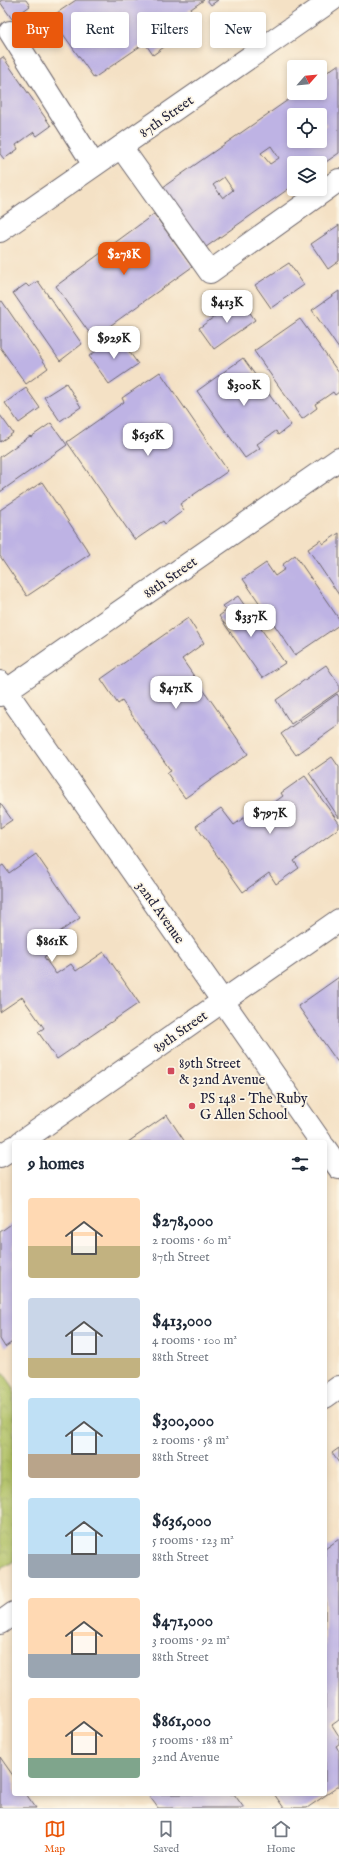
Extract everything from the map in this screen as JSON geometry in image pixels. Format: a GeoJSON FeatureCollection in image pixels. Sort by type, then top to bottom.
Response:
{"type":"FeatureCollection","features":[{"type":"Feature","properties":{"kind":"street","name":"87th Street"},"geometry":{"type":"LineString","coordinates":[[0,231],[332,0]]}},
{"type":"Feature","properties":{"kind":"street"},"geometry":{"type":"LineString","coordinates":[[10,32],[94,165]]}},
{"type":"Feature","properties":{"kind":"street"},"geometry":{"type":"LineString","coordinates":[[121,147],[210,272],[339,180]]}},
{"type":"Feature","properties":{"kind":"street","name":"88th Street"},"geometry":{"type":"LineString","coordinates":[[2,689],[339,459]]}},
{"type":"Feature","properties":{"kind":"street","name":"32nd Avenue"},"geometry":{"type":"LineString","coordinates":[[2,689],[320,1140]]}},
{"type":"Feature","properties":{"kind":"street","name":"89th Street"},"geometry":{"type":"LineString","coordinates":[[24,1140],[339,920]]}},
{"type":"Feature","properties":{"kind":"street"},"geometry":{"type":"LineString","coordinates":[[0,1156],[12,1148]]}},
{"type":"Feature","properties":{"kind":"street"},"geometry":{"type":"LineString","coordinates":[[327,1151],[339,1168]]}},
{"type":"Feature","properties":{"kind":"street"},"geometry":{"type":"LineString","coordinates":[[327,1396],[339,1387]]}},
{"type":"Feature","properties":{"kind":"street"},"geometry":{"type":"LineString","coordinates":[[0,1623],[12,1614]]}},
{"type":"Feature","properties":{"kind":"green space"},"geometry":{"type":"Polygon","coordinates":[[[0,1368],[12,1385],[12,1562],[0,1570],[0,1368]]]}},
{"type":"Feature","properties":{"kind":"building"},"geometry":{"type":"Polygon","coordinates":[[[1,0],[26,0],[30,6],[22,12],[12,12],[12,19],[0,2],[1,0]]]}},
{"type":"Feature","properties":{"kind":"building"},"geometry":{"type":"Polygon","coordinates":[[[76,0],[204,0],[189,12],[137,12],[138,48],[94,78],[73,48],[129,48],[129,12],[71,12],[71,45],[63,34],[63,12],[58,12],[76,0]]]}},
{"type":"Feature","properties":{"kind":"building"},"geometry":{"type":"Polygon","coordinates":[[[207,0],[218,0],[211,5],[207,0]]]}},
{"type":"Feature","properties":{"kind":"building"},"geometry":{"type":"Polygon","coordinates":[[[148,48],[163,48],[153,55],[148,48]]]}},
{"type":"Feature","properties":{"kind":"building"},"geometry":{"type":"Polygon","coordinates":[[[3,57],[51,126],[37,136],[34,132],[16,145],[18,149],[4,159],[0,154],[0,59],[3,57]]]}},
{"type":"Feature","properties":{"kind":"building"},"geometry":{"type":"Polygon","coordinates":[[[339,64],[339,153],[327,161],[327,156],[287,156],[287,190],[199,252],[156,192],[288,100],[327,100],[327,72],[339,64]],[[271,146],[261,153],[270,164],[279,158],[271,146]],[[224,177],[213,185],[223,198],[233,190],[224,177]]]}},
{"type":"Feature","properties":{"kind":"building"},"geometry":{"type":"Polygon","coordinates":[[[154,214],[192,267],[93,338],[56,286],[154,214]]]}},
{"type":"Feature","properties":{"kind":"building"},"geometry":{"type":"Polygon","coordinates":[[[339,225],[339,261],[328,269],[311,244],[339,225]]]}},
{"type":"Feature","properties":{"kind":"building"},"geometry":{"type":"Polygon","coordinates":[[[289,263],[304,285],[271,308],[255,285],[289,263]]]}},
{"type":"Feature","properties":{"kind":"building"},"geometry":{"type":"Polygon","coordinates":[[[38,281],[82,344],[60,361],[13,293],[26,284],[29,287],[38,281]]]}},
{"type":"Feature","properties":{"kind":"building"},"geometry":{"type":"Polygon","coordinates":[[[339,291],[339,349],[312,310],[339,291]]]}},
{"type":"Feature","properties":{"kind":"building"},"geometry":{"type":"Polygon","coordinates":[[[240,298],[255,320],[214,349],[199,328],[240,298]]]}},
{"type":"Feature","properties":{"kind":"building"},"geometry":{"type":"Polygon","coordinates":[[[2,301],[48,368],[26,384],[0,347],[0,302],[2,301]]]}},
{"type":"Feature","properties":{"kind":"building"},"geometry":{"type":"Polygon","coordinates":[[[300,319],[339,373],[339,392],[335,395],[333,392],[315,404],[317,408],[302,419],[254,351],[300,319]]]}},
{"type":"Feature","properties":{"kind":"building"},"geometry":{"type":"Polygon","coordinates":[[[118,336],[138,364],[109,384],[89,356],[118,336]]]}},
{"type":"Feature","properties":{"kind":"building"},"geometry":{"type":"Polygon","coordinates":[[[243,358],[291,425],[278,435],[276,431],[257,444],[260,448],[245,458],[197,391],[243,358]]]}},
{"type":"Feature","properties":{"kind":"building"},"geometry":{"type":"Polygon","coordinates":[[[160,372],[228,471],[180,504],[184,510],[165,524],[163,521],[135,540],[67,442],[124,402],[122,398],[160,372]]]}},
{"type":"Feature","properties":{"kind":"building"},"geometry":{"type":"Polygon","coordinates":[[[66,383],[81,407],[60,421],[44,397],[66,383]]]}},
{"type":"Feature","properties":{"kind":"building"},"geometry":{"type":"Polygon","coordinates":[[[26,388],[40,408],[19,423],[5,403],[26,388]]]}},
{"type":"Feature","properties":{"kind":"building"},"geometry":{"type":"Polygon","coordinates":[[[0,415],[13,433],[0,442],[0,415]]]}},
{"type":"Feature","properties":{"kind":"building"},"geometry":{"type":"Polygon","coordinates":[[[51,423],[67,445],[0,492],[0,457],[51,423]]]}},
{"type":"Feature","properties":{"kind":"building"},"geometry":{"type":"Polygon","coordinates":[[[42,482],[90,554],[27,596],[0,556],[0,510],[42,482]]]}},
{"type":"Feature","properties":{"kind":"building"},"geometry":{"type":"Polygon","coordinates":[[[339,533],[339,595],[308,549],[321,540],[323,544],[339,533]]]}},
{"type":"Feature","properties":{"kind":"building"},"geometry":{"type":"Polygon","coordinates":[[[295,555],[339,619],[339,625],[295,655],[243,579],[266,563],[275,576],[285,569],[282,565],[295,555]]]}},
{"type":"Feature","properties":{"kind":"building"},"geometry":{"type":"Polygon","coordinates":[[[238,596],[285,663],[262,678],[219,616],[227,610],[223,606],[238,596]]]}},
{"type":"Feature","properties":{"kind":"building"},"geometry":{"type":"Polygon","coordinates":[[[188,618],[204,643],[182,659],[248,754],[185,798],[167,773],[171,771],[122,701],[118,704],[101,679],[188,618]]]}},
{"type":"Feature","properties":{"kind":"building"},"geometry":{"type":"Polygon","coordinates":[[[326,665],[339,684],[339,691],[291,724],[276,700],[326,665]]]}},
{"type":"Feature","properties":{"kind":"building"},"geometry":{"type":"Polygon","coordinates":[[[337,694],[339,697],[339,725],[296,755],[281,734],[337,694]]]}},
{"type":"Feature","properties":{"kind":"building"},"geometry":{"type":"Polygon","coordinates":[[[332,757],[339,767],[339,818],[309,773],[332,757]]]}},
{"type":"Feature","properties":{"kind":"building"},"geometry":{"type":"Polygon","coordinates":[[[305,776],[339,823],[339,828],[294,861],[299,868],[276,884],[269,873],[243,892],[196,826],[221,808],[234,825],[256,809],[260,813],[283,796],[281,793],[305,776]]]}},
{"type":"Feature","properties":{"kind":"building"},"geometry":{"type":"Polygon","coordinates":[[[0,803],[12,820],[0,828],[0,803]]]}},
{"type":"Feature","properties":{"kind":"building"},"geometry":{"type":"Polygon","coordinates":[[[36,854],[80,918],[52,937],[59,946],[44,957],[56,974],[71,964],[76,971],[104,952],[139,1003],[57,1059],[38,1032],[44,1028],[22,997],[0,1012],[0,867],[3,865],[9,873],[36,854]]]}},
{"type":"Feature","properties":{"kind":"building"},"geometry":{"type":"Polygon","coordinates":[[[339,977],[339,1064],[298,1006],[339,977]]]}},
{"type":"Feature","properties":{"kind":"building"},"geometry":{"type":"Polygon","coordinates":[[[167,1115],[184,1140],[131,1140],[167,1115]]]}},
{"type":"Feature","properties":{"kind":"building"},"geometry":{"type":"Polygon","coordinates":[[[12,1223],[12,1342],[5,1347],[0,1339],[0,1232],[12,1223]]]}},
{"type":"Feature","properties":{"kind":"building"},"geometry":{"type":"Polygon","coordinates":[[[339,1448],[339,1463],[332,1453],[339,1448]]]}},
{"type":"Feature","properties":{"kind":"building"},"geometry":{"type":"Polygon","coordinates":[[[339,1539],[339,1720],[332,1725],[339,1736],[339,1744],[336,1746],[339,1751],[339,1786],[327,1794],[327,1548],[339,1539]]]}},
{"type":"Feature","properties":{"kind":"building"},"geometry":{"type":"Polygon","coordinates":[[[0,1757],[12,1774],[12,1796],[27,1796],[36,1808],[0,1808],[0,1757]]]}},
{"type":"Feature","properties":{"kind":"building"},"geometry":{"type":"Polygon","coordinates":[[[149,1796],[235,1796],[244,1808],[158,1808],[149,1796]]]}},
{"type":"Feature","properties":{"kind":"building"},"geometry":{"type":"Polygon","coordinates":[[[275,1796],[324,1796],[307,1808],[284,1808],[275,1796]]]}},
{"type":"Feature","properties":{"kind":"place","name":"89th Street & 32nd Avenue"},"geometry":{"type":"Point","coordinates":[171,1071]}},
{"type":"Feature","properties":{"kind":"place","name":"PS 148 - The Ruby G Allen School"},"geometry":{"type":"Point","coordinates":[192,1106]}}]}
